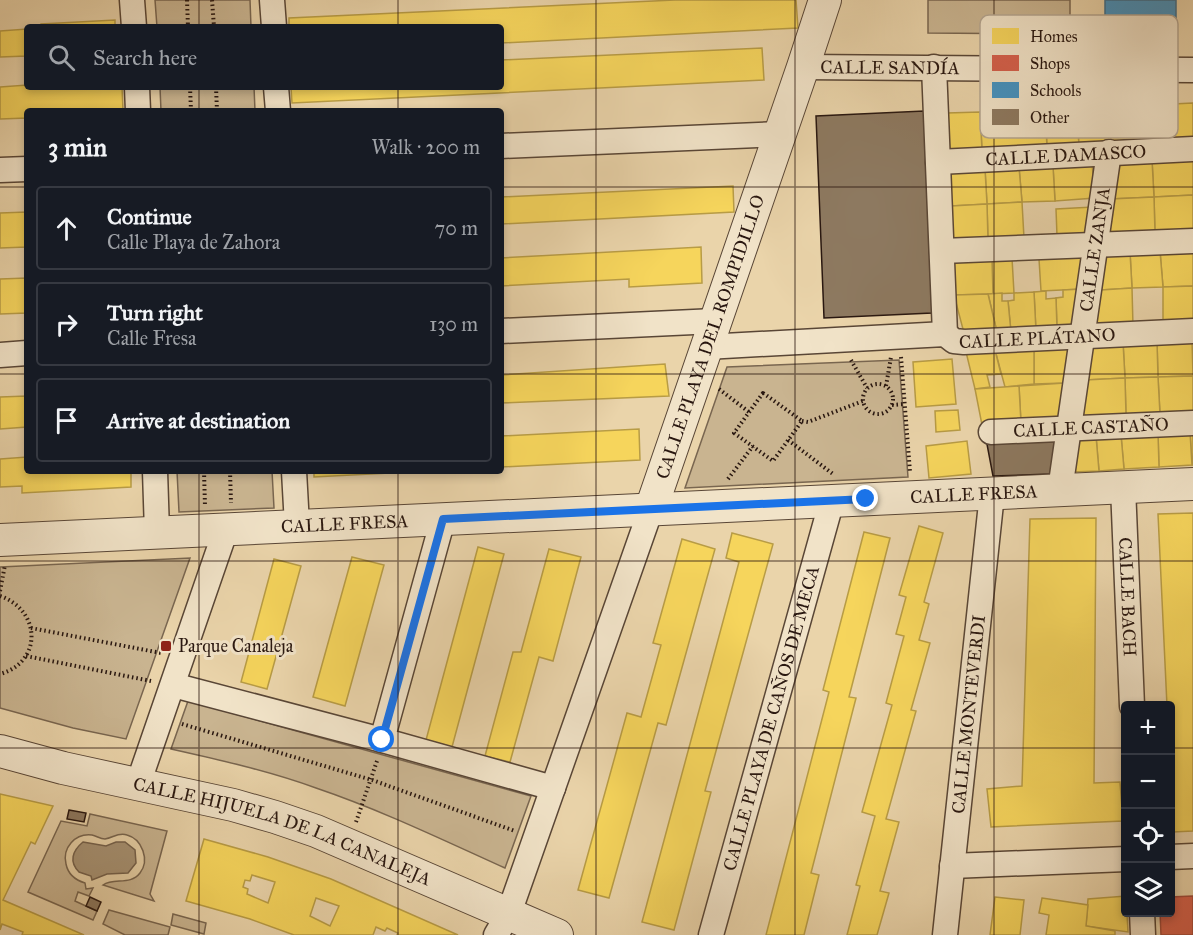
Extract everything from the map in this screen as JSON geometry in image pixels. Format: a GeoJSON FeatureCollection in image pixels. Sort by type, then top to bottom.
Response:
{"type":"FeatureCollection","features":[{"type":"Feature","properties":{"kind":"street"},"geometry":{"type":"LineString","coordinates":[[132,0],[134,24]]}},
{"type":"Feature","properties":{"kind":"street"},"geometry":{"type":"LineString","coordinates":[[272,0],[274,24]]}},
{"type":"Feature","properties":{"kind":"street","name":"CALLE PLAYA DEL ROMPIDILLO"},"geometry":{"type":"LineString","coordinates":[[502,924],[554,788],[804,67],[825,0]]}},
{"type":"Feature","properties":{"kind":"street","name":"CALLE SANDÍA"},"geometry":{"type":"LineString","coordinates":[[804,67],[980,68]]}},
{"type":"Feature","properties":{"kind":"street"},"geometry":{"type":"LineString","coordinates":[[934,67],[945,334]]}},
{"type":"Feature","properties":{"kind":"street","name":"CALLE SANDÍA"},"geometry":{"type":"LineString","coordinates":[[1178,70],[1193,70]]}},
{"type":"Feature","properties":{"kind":"street"},"geometry":{"type":"LineString","coordinates":[[136,90],[138,108]]}},
{"type":"Feature","properties":{"kind":"street"},"geometry":{"type":"LineString","coordinates":[[276,90],[278,108]]}},
{"type":"Feature","properties":{"kind":"street"},"geometry":{"type":"LineString","coordinates":[[504,146],[779,134]]}},
{"type":"Feature","properties":{"kind":"street","name":"CALLE DAMASCO"},"geometry":{"type":"LineString","coordinates":[[938,162],[1193,149]]}},
{"type":"Feature","properties":{"kind":"street","name":"CALLE ZANJA"},"geometry":{"type":"LineString","coordinates":[[1060,490],[1109,152]]}},
{"type":"Feature","properties":{"kind":"street"},"geometry":{"type":"LineString","coordinates":[[0,170],[24,168]]}},
{"type":"Feature","properties":{"kind":"street"},"geometry":{"type":"LineString","coordinates":[[942,251],[1193,241]]}},
{"type":"Feature","properties":{"kind":"street","name":"CALLE PLÁTANO"},"geometry":{"type":"LineString","coordinates":[[504,331],[706,347],[945,334],[954,340],[964,342],[1193,331]]}},
{"type":"Feature","properties":{"kind":"street"},"geometry":{"type":"LineString","coordinates":[[0,355],[24,353]]}},
{"type":"Feature","properties":{"kind":"street","name":"CALLE CASTAÑO"},"geometry":{"type":"LineString","coordinates":[[991,432],[1193,423]]}},
{"type":"Feature","properties":{"kind":"street"},"geometry":{"type":"LineString","coordinates":[[154,474],[157,532]]}},
{"type":"Feature","properties":{"kind":"street"},"geometry":{"type":"LineString","coordinates":[[294,474],[297,525]]}},
{"type":"Feature","properties":{"kind":"street","name":"CALLE FRESA"},"geometry":{"type":"LineString","coordinates":[[0,540],[1193,484]]}},
{"type":"Feature","properties":{"kind":"street","name":"CALLE BACH"},"geometry":{"type":"LineString","coordinates":[[1123,487],[1132,701]]}},
{"type":"Feature","properties":{"kind":"street","name":"CALLE MONTEVERDI"},"geometry":{"type":"LineString","coordinates":[[945,935],[992,494]]}},
{"type":"Feature","properties":{"kind":"street","name":"CALLE PLAYA DE CAÑOS DE MECA"},"geometry":{"type":"LineString","coordinates":[[711,935],[832,500]]}},
{"type":"Feature","properties":{"kind":"street"},"geometry":{"type":"LineString","coordinates":[[382,740],[443,519]]}},
{"type":"Feature","properties":{"kind":"street"},"geometry":{"type":"LineString","coordinates":[[138,784],[173,685],[222,529]]}},
{"type":"Feature","properties":{"kind":"street"},"geometry":{"type":"LineString","coordinates":[[173,685],[554,788]]}},
{"type":"Feature","properties":{"kind":"street","name":"CALLE HIJUELA DE LA CANALEJA"},"geometry":{"type":"LineString","coordinates":[[0,751],[63,768],[244,808],[316,831],[502,924],[557,935]]}},
{"type":"Feature","properties":{"kind":"street"},"geometry":{"type":"LineString","coordinates":[[1175,857],[1193,856]]}},
{"type":"Feature","properties":{"kind":"street"},"geometry":{"type":"LineString","coordinates":[[951,866],[1121,859]]}},
{"type":"Feature","properties":{"kind":"street"},"geometry":{"type":"LineString","coordinates":[[1142,917],[1143,935]]}},
{"type":"Feature","properties":{"kind":"path"},"geometry":{"type":"LineString","coordinates":[[187,0],[188,24]]}},
{"type":"Feature","properties":{"kind":"path"},"geometry":{"type":"LineString","coordinates":[[212,0],[214,24]]}},
{"type":"Feature","properties":{"kind":"path"},"geometry":{"type":"LineString","coordinates":[[190,90],[191,108]]}},
{"type":"Feature","properties":{"kind":"path"},"geometry":{"type":"LineString","coordinates":[[216,90],[217,108]]}},
{"type":"Feature","properties":{"kind":"path"},"geometry":{"type":"LineString","coordinates":[[900,336],[912,496]]}},
{"type":"Feature","properties":{"kind":"path"},"geometry":{"type":"LineString","coordinates":[[706,347],[749,412]]}},
{"type":"Feature","properties":{"kind":"path"},"geometry":{"type":"LineString","coordinates":[[879,384],[885,385],[892,392],[892,405],[885,413],[874,414],[866,409],[863,394],[867,388],[879,384]]}},
{"type":"Feature","properties":{"kind":"path"},"geometry":{"type":"LineString","coordinates":[[802,421],[773,461],[734,433],[763,393],[802,421],[808,422],[863,401]]}},
{"type":"Feature","properties":{"kind":"path"},"geometry":{"type":"LineString","coordinates":[[892,405],[905,404]]}},
{"type":"Feature","properties":{"kind":"path"},"geometry":{"type":"LineString","coordinates":[[788,440],[866,499]]}},
{"type":"Feature","properties":{"kind":"path"},"geometry":{"type":"LineString","coordinates":[[709,506],[753,446]]}},
{"type":"Feature","properties":{"kind":"path"},"geometry":{"type":"LineString","coordinates":[[205,474],[222,529]]}},
{"type":"Feature","properties":{"kind":"path"},"geometry":{"type":"LineString","coordinates":[[222,529],[230,474]]}},
{"type":"Feature","properties":{"kind":"path"},"geometry":{"type":"LineString","coordinates":[[0,596],[20,606],[31,628],[30,647],[26,656],[18,665],[0,674]]}},
{"type":"Feature","properties":{"kind":"path"},"geometry":{"type":"LineString","coordinates":[[31,628],[182,657]]}},
{"type":"Feature","properties":{"kind":"path"},"geometry":{"type":"LineString","coordinates":[[26,656],[173,685]]}},
{"type":"Feature","properties":{"kind":"path"},"geometry":{"type":"LineString","coordinates":[[161,718],[372,780],[536,838]]}},
{"type":"Feature","properties":{"kind":"path"},"geometry":{"type":"LineString","coordinates":[[348,845],[372,780],[382,740]]}},
{"type":"Feature","properties":{"kind":"shaded area"},"geometry":{"type":"Polygon","coordinates":[[[155,0],[250,0],[251,24],[157,24],[155,0]]]}},
{"type":"Feature","properties":{"kind":"shaded area"},"geometry":{"type":"Polygon","coordinates":[[[928,0],[1070,0],[1070,15],[980,15],[980,33],[928,33],[928,0]]]}},
{"type":"Feature","properties":{"kind":"shaded area"},"geometry":{"type":"Polygon","coordinates":[[[160,90],[254,90],[255,108],[161,108],[160,90]]]}},
{"type":"Feature","properties":{"kind":"shaded area"},"geometry":{"type":"Polygon","coordinates":[[[899,360],[908,477],[685,488],[727,367],[899,360]]]}},
{"type":"Feature","properties":{"kind":"shaded area"},"geometry":{"type":"Polygon","coordinates":[[[177,474],[272,474],[274,508],[179,512],[177,474]]]}},
{"type":"Feature","properties":{"kind":"shaded area"},"geometry":{"type":"Polygon","coordinates":[[[190,558],[126,739],[73,728],[0,708],[0,567],[190,558]]]}},
{"type":"Feature","properties":{"kind":"shaded area"},"geometry":{"type":"Polygon","coordinates":[[[188,701],[531,796],[505,868],[364,806],[298,782],[171,749],[188,701]]]}},
{"type":"Feature","properties":{"kind":"shaded area"},"geometry":{"type":"Polygon","coordinates":[[[90,814],[167,831],[150,894],[154,901],[103,885],[132,879],[143,868],[144,856],[140,845],[132,837],[124,834],[105,839],[92,835],[80,836],[71,843],[66,852],[66,864],[70,874],[85,883],[86,889],[93,888],[89,896],[78,892],[75,901],[97,911],[93,920],[28,892],[61,821],[87,826],[90,814]]]}},
{"type":"Feature","properties":{"kind":"shaded area"},"geometry":{"type":"Polygon","coordinates":[[[83,842],[106,846],[116,842],[125,842],[135,850],[136,863],[128,873],[107,874],[92,880],[91,876],[79,872],[73,860],[76,849],[83,842]]]}},
{"type":"Feature","properties":{"kind":"shaded area"},"geometry":{"type":"Polygon","coordinates":[[[109,910],[170,927],[168,935],[125,935],[103,924],[109,910]]]}},
{"type":"Feature","properties":{"kind":"shaded area"},"geometry":{"type":"Polygon","coordinates":[[[173,914],[206,923],[204,934],[171,925],[173,914]]]}},
{"type":"Feature","properties":{"kind":"building: Homes"},"geometry":{"type":"Polygon","coordinates":[[[675,0],[796,0],[798,28],[504,43],[504,24],[289,24],[289,18],[675,0]]]}},
{"type":"Feature","properties":{"kind":"building: Homes"},"geometry":{"type":"Polygon","coordinates":[[[115,20],[115,24],[41,24],[115,20]]]}},
{"type":"Feature","properties":{"kind":"building: Homes"},"geometry":{"type":"Polygon","coordinates":[[[24,29],[24,56],[0,57],[0,31],[24,29]]]}},
{"type":"Feature","properties":{"kind":"building: Homes"},"geometry":{"type":"Polygon","coordinates":[[[762,48],[764,80],[292,103],[291,90],[504,90],[504,60],[762,48]]]}},
{"type":"Feature","properties":{"kind":"building: Homes"},"geometry":{"type":"Polygon","coordinates":[[[24,85],[24,90],[122,90],[123,108],[24,108],[24,118],[0,119],[0,87],[24,85]]]}},
{"type":"Feature","properties":{"kind":"building: Homes"},"geometry":{"type":"Polygon","coordinates":[[[1193,103],[1193,140],[1174,140],[1174,138],[1178,138],[1178,104],[1193,103]]]}},
{"type":"Feature","properties":{"kind":"building: Homes"},"geometry":{"type":"Polygon","coordinates":[[[980,112],[982,150],[949,152],[947,113],[980,112]]]}},
{"type":"Feature","properties":{"kind":"building: Homes"},"geometry":{"type":"Polygon","coordinates":[[[981,138],[1047,138],[1047,147],[982,150],[981,138]]]}},
{"type":"Feature","properties":{"kind":"building: Homes"},"geometry":{"type":"Polygon","coordinates":[[[1047,138],[1079,138],[1079,145],[1047,147],[1047,138]]]}},
{"type":"Feature","properties":{"kind":"building: Homes"},"geometry":{"type":"Polygon","coordinates":[[[1079,138],[1111,138],[1111,143],[1079,145],[1079,138]]]}},
{"type":"Feature","properties":{"kind":"building: Homes"},"geometry":{"type":"Polygon","coordinates":[[[1111,138],[1140,138],[1140,142],[1111,143],[1111,138]]]}},
{"type":"Feature","properties":{"kind":"building: Homes"},"geometry":{"type":"Polygon","coordinates":[[[1140,138],[1159,138],[1159,141],[1140,142],[1140,138]]]}},
{"type":"Feature","properties":{"kind":"building: Homes"},"geometry":{"type":"Polygon","coordinates":[[[1159,138],[1174,138],[1174,140],[1159,141],[1159,138]]]}},
{"type":"Feature","properties":{"kind":"building: Homes"},"geometry":{"type":"Polygon","coordinates":[[[1193,159],[1193,195],[1154,197],[1152,160],[1193,159]]]}},
{"type":"Feature","properties":{"kind":"building: Homes"},"geometry":{"type":"Polygon","coordinates":[[[1152,160],[1154,197],[1110,199],[1115,162],[1152,160]]]}},
{"type":"Feature","properties":{"kind":"building: Homes"},"geometry":{"type":"Polygon","coordinates":[[[1092,163],[1095,198],[1055,201],[1053,166],[1092,163]]]}},
{"type":"Feature","properties":{"kind":"building: Homes"},"geometry":{"type":"Polygon","coordinates":[[[1053,166],[1055,201],[1022,202],[1019,167],[1053,166]]]}},
{"type":"Feature","properties":{"kind":"building: Homes"},"geometry":{"type":"Polygon","coordinates":[[[1019,167],[1022,202],[987,204],[985,169],[1019,167]]]}},
{"type":"Feature","properties":{"kind":"building: Homes"},"geometry":{"type":"Polygon","coordinates":[[[985,169],[987,204],[951,206],[949,170],[985,169]]]}},
{"type":"Feature","properties":{"kind":"building: Homes"},"geometry":{"type":"Polygon","coordinates":[[[733,186],[734,212],[504,224],[504,197],[733,186]]]}},
{"type":"Feature","properties":{"kind":"building: Homes"},"geometry":{"type":"Polygon","coordinates":[[[1193,195],[1193,231],[1155,233],[1154,197],[1193,195]]]}},
{"type":"Feature","properties":{"kind":"building: Homes"},"geometry":{"type":"Polygon","coordinates":[[[1154,197],[1155,233],[1105,235],[1110,199],[1154,197]]]}},
{"type":"Feature","properties":{"kind":"building: Homes"},"geometry":{"type":"Polygon","coordinates":[[[1022,202],[1024,238],[988,240],[987,204],[1022,202]]]}},
{"type":"Feature","properties":{"kind":"building: Homes"},"geometry":{"type":"Polygon","coordinates":[[[987,204],[988,240],[952,242],[951,206],[987,204]]]}},
{"type":"Feature","properties":{"kind":"building: Homes"},"geometry":{"type":"Polygon","coordinates":[[[1093,207],[1089,235],[1057,236],[1056,209],[1093,207]]]}},
{"type":"Feature","properties":{"kind":"building: Homes"},"geometry":{"type":"Polygon","coordinates":[[[24,212],[24,247],[0,248],[0,213],[24,212]]]}},
{"type":"Feature","properties":{"kind":"building: Homes"},"geometry":{"type":"Polygon","coordinates":[[[701,247],[702,283],[629,287],[629,279],[504,286],[504,258],[701,247]]]}},
{"type":"Feature","properties":{"kind":"building: Homes"},"geometry":{"type":"Polygon","coordinates":[[[1193,250],[1193,286],[1163,287],[1160,251],[1193,250]]]}},
{"type":"Feature","properties":{"kind":"building: Homes"},"geometry":{"type":"Polygon","coordinates":[[[1160,251],[1163,287],[1132,288],[1130,252],[1160,251]]]}},
{"type":"Feature","properties":{"kind":"building: Homes"},"geometry":{"type":"Polygon","coordinates":[[[1107,252],[1130,252],[1132,288],[1101,290],[1107,252]]]}},
{"type":"Feature","properties":{"kind":"building: Homes"},"geometry":{"type":"Polygon","coordinates":[[[1081,257],[1082,289],[1041,291],[1039,259],[1081,257]]]}},
{"type":"Feature","properties":{"kind":"building: Homes"},"geometry":{"type":"Polygon","coordinates":[[[1012,258],[1014,293],[993,294],[992,259],[1012,258]]]}},
{"type":"Feature","properties":{"kind":"building: Homes"},"geometry":{"type":"Polygon","coordinates":[[[992,259],[993,294],[954,295],[951,261],[992,259]]]}},
{"type":"Feature","properties":{"kind":"building: Homes"},"geometry":{"type":"Polygon","coordinates":[[[24,278],[24,313],[0,314],[0,279],[24,278]]]}},
{"type":"Feature","properties":{"kind":"building: Homes"},"geometry":{"type":"Polygon","coordinates":[[[1193,286],[1193,323],[1163,324],[1163,287],[1193,286]]]}},
{"type":"Feature","properties":{"kind":"building: Homes"},"geometry":{"type":"Polygon","coordinates":[[[1132,288],[1133,326],[1095,328],[1101,290],[1132,288]]]}},
{"type":"Feature","properties":{"kind":"building: Homes"},"geometry":{"type":"Polygon","coordinates":[[[1082,289],[1076,328],[1057,329],[1056,298],[1063,297],[1063,290],[1082,289]]]}},
{"type":"Feature","properties":{"kind":"building: Homes"},"geometry":{"type":"Polygon","coordinates":[[[1046,291],[1046,299],[1056,298],[1057,329],[1036,331],[1034,292],[1046,291]]]}},
{"type":"Feature","properties":{"kind":"building: Homes"},"geometry":{"type":"Polygon","coordinates":[[[1034,292],[1036,331],[1011,332],[1008,301],[1014,300],[1014,293],[1034,292]]]}},
{"type":"Feature","properties":{"kind":"building: Homes"},"geometry":{"type":"Polygon","coordinates":[[[1002,293],[1002,301],[1008,301],[1011,332],[997,332],[988,294],[1002,293]]]}},
{"type":"Feature","properties":{"kind":"building: Homes"},"geometry":{"type":"Polygon","coordinates":[[[988,294],[997,332],[964,333],[954,295],[988,294]]]}},
{"type":"Feature","properties":{"kind":"building: Homes"},"geometry":{"type":"Polygon","coordinates":[[[1192,339],[1193,376],[1158,377],[1157,341],[1192,339]]]}},
{"type":"Feature","properties":{"kind":"building: Homes"},"geometry":{"type":"Polygon","coordinates":[[[1157,341],[1158,377],[1125,378],[1123,342],[1157,341]]]}},
{"type":"Feature","properties":{"kind":"building: Homes"},"geometry":{"type":"Polygon","coordinates":[[[1123,342],[1125,378],[1085,380],[1090,344],[1123,342]]]}},
{"type":"Feature","properties":{"kind":"building: Homes"},"geometry":{"type":"Polygon","coordinates":[[[1072,346],[1065,383],[1034,384],[1034,348],[1072,346]]]}},
{"type":"Feature","properties":{"kind":"building: Homes"},"geometry":{"type":"Polygon","coordinates":[[[1034,348],[1034,384],[1005,387],[995,350],[1034,348]]]}},
{"type":"Feature","properties":{"kind":"building: Homes"},"geometry":{"type":"Polygon","coordinates":[[[995,350],[1001,374],[987,375],[990,387],[975,389],[966,352],[995,350]]]}},
{"type":"Feature","properties":{"kind":"building: Homes"},"geometry":{"type":"Polygon","coordinates":[[[952,359],[956,404],[916,407],[913,362],[952,359]]]}},
{"type":"Feature","properties":{"kind":"building: Homes"},"geometry":{"type":"Polygon","coordinates":[[[665,364],[669,396],[504,403],[504,375],[665,364]]]}},
{"type":"Feature","properties":{"kind":"building: Homes"},"geometry":{"type":"Polygon","coordinates":[[[1193,376],[1193,413],[1160,414],[1158,377],[1193,376]]]}},
{"type":"Feature","properties":{"kind":"building: Homes"},"geometry":{"type":"Polygon","coordinates":[[[1158,377],[1160,414],[1126,415],[1125,378],[1158,377]]]}},
{"type":"Feature","properties":{"kind":"building: Homes"},"geometry":{"type":"Polygon","coordinates":[[[1125,378],[1126,415],[1080,417],[1085,380],[1125,378]]]}},
{"type":"Feature","properties":{"kind":"building: Homes"},"geometry":{"type":"Polygon","coordinates":[[[1065,383],[1059,421],[1021,423],[1019,386],[1065,383]]]}},
{"type":"Feature","properties":{"kind":"building: Homes"},"geometry":{"type":"Polygon","coordinates":[[[1019,386],[1021,423],[982,425],[975,389],[1019,386]]]}},
{"type":"Feature","properties":{"kind":"building: Homes"},"geometry":{"type":"Polygon","coordinates":[[[24,396],[24,427],[0,429],[0,397],[24,396]]]}},
{"type":"Feature","properties":{"kind":"building: Homes"},"geometry":{"type":"Polygon","coordinates":[[[958,410],[960,430],[936,432],[935,411],[958,410]]]}},
{"type":"Feature","properties":{"kind":"building: Homes"},"geometry":{"type":"Polygon","coordinates":[[[639,429],[640,460],[504,467],[504,436],[639,429]]]}},
{"type":"Feature","properties":{"kind":"building: Homes"},"geometry":{"type":"Polygon","coordinates":[[[1193,431],[1193,465],[1192,465],[1190,432],[1193,431]]]}},
{"type":"Feature","properties":{"kind":"building: Homes"},"geometry":{"type":"Polygon","coordinates":[[[1190,432],[1192,465],[1159,467],[1158,433],[1190,432]]]}},
{"type":"Feature","properties":{"kind":"building: Homes"},"geometry":{"type":"Polygon","coordinates":[[[1158,433],[1159,467],[1124,469],[1121,435],[1158,433]]]}},
{"type":"Feature","properties":{"kind":"building: Homes"},"geometry":{"type":"Polygon","coordinates":[[[1121,435],[1124,469],[1099,471],[1096,436],[1121,435]]]}},
{"type":"Feature","properties":{"kind":"building: Homes"},"geometry":{"type":"Polygon","coordinates":[[[1096,436],[1099,471],[1072,472],[1076,437],[1096,436]]]}},
{"type":"Feature","properties":{"kind":"building: Homes"},"geometry":{"type":"Polygon","coordinates":[[[967,441],[971,474],[929,478],[926,446],[967,441]]]}},
{"type":"Feature","properties":{"kind":"building: Homes"},"geometry":{"type":"Polygon","coordinates":[[[24,457],[24,474],[131,474],[131,487],[22,493],[22,486],[0,487],[0,459],[24,457]]]}},
{"type":"Feature","properties":{"kind":"building: Homes"},"geometry":{"type":"Polygon","coordinates":[[[314,474],[371,474],[314,477],[314,474]]]}},
{"type":"Feature","properties":{"kind":"building: Homes"},"geometry":{"type":"Polygon","coordinates":[[[1193,513],[1193,831],[1175,832],[1175,701],[1167,701],[1158,514],[1193,513]]]}},
{"type":"Feature","properties":{"kind":"building: Homes"},"geometry":{"type":"Polygon","coordinates":[[[1096,518],[1094,783],[1120,782],[1121,821],[991,827],[987,789],[1022,786],[1030,519],[1096,518]]]}},
{"type":"Feature","properties":{"kind":"building: Homes"},"geometry":{"type":"Polygon","coordinates":[[[919,526],[943,533],[924,602],[929,604],[919,640],[930,643],[911,710],[916,711],[886,819],[899,822],[880,891],[889,893],[877,935],[847,935],[860,886],[856,885],[875,816],[862,812],[892,705],[886,703],[904,636],[896,634],[906,597],[899,595],[919,526]]]}},
{"type":"Feature","properties":{"kind":"building: Homes"},"geometry":{"type":"Polygon","coordinates":[[[864,532],[890,538],[849,697],[856,698],[811,873],[819,875],[804,935],[766,935],[829,692],[823,690],[864,532]]]}},
{"type":"Feature","properties":{"kind":"building: Homes"},"geometry":{"type":"Polygon","coordinates":[[[732,533],[773,544],[705,791],[711,792],[674,930],[642,922],[739,562],[726,558],[732,533]]]}},
{"type":"Feature","properties":{"kind":"building: Homes"},"geometry":{"type":"Polygon","coordinates":[[[682,539],[715,549],[666,725],[658,723],[609,898],[578,890],[627,713],[641,717],[661,645],[653,643],[682,539]]]}},
{"type":"Feature","properties":{"kind":"building: Homes"},"geometry":{"type":"Polygon","coordinates":[[[478,547],[504,554],[452,747],[426,740],[478,547]]]}},
{"type":"Feature","properties":{"kind":"building: Homes"},"geometry":{"type":"Polygon","coordinates":[[[549,549],[581,557],[553,661],[539,657],[510,762],[485,756],[513,652],[521,652],[549,549]]]}},
{"type":"Feature","properties":{"kind":"building: Homes"},"geometry":{"type":"Polygon","coordinates":[[[352,557],[384,565],[345,706],[313,697],[352,557]]]}},
{"type":"Feature","properties":{"kind":"building: Homes"},"geometry":{"type":"Polygon","coordinates":[[[274,559],[301,566],[267,689],[241,682],[274,559]]]}},
{"type":"Feature","properties":{"kind":"building: Homes"},"geometry":{"type":"Polygon","coordinates":[[[0,794],[53,806],[35,844],[31,842],[3,900],[84,935],[22,935],[23,932],[2,924],[0,930],[0,794]]]}},
{"type":"Feature","properties":{"kind":"building: Homes"},"geometry":{"type":"Polygon","coordinates":[[[204,839],[268,857],[331,879],[458,935],[397,935],[398,933],[387,928],[385,931],[376,927],[373,935],[294,935],[250,919],[186,901],[204,839]],[[252,875],[250,881],[245,880],[243,887],[248,889],[247,894],[268,903],[275,882],[252,875]],[[316,898],[310,916],[330,926],[339,906],[316,898]]]}},
{"type":"Feature","properties":{"kind":"building: Homes"},"geometry":{"type":"Polygon","coordinates":[[[1121,896],[1121,917],[1127,917],[1128,932],[1086,926],[1088,899],[1121,896]]]}},
{"type":"Feature","properties":{"kind":"building: Homes"},"geometry":{"type":"Polygon","coordinates":[[[995,897],[1024,900],[1020,935],[990,935],[995,897]]]}},
{"type":"Feature","properties":{"kind":"building: Homes"},"geometry":{"type":"Polygon","coordinates":[[[1042,898],[1088,905],[1086,926],[1115,931],[1115,935],[1046,935],[1049,915],[1039,913],[1042,898]]]}},
{"type":"Feature","properties":{"kind":"building: Shops"},"geometry":{"type":"Polygon","coordinates":[[[1193,896],[1193,935],[1161,935],[1160,917],[1175,917],[1175,897],[1193,896]]]}},
{"type":"Feature","properties":{"kind":"building: Schools"},"geometry":{"type":"Polygon","coordinates":[[[1105,0],[1176,0],[1176,15],[1105,15],[1105,0]]]}},
{"type":"Feature","properties":{"kind":"building: Other"},"geometry":{"type":"Polygon","coordinates":[[[924,111],[932,313],[824,318],[816,116],[924,111]]]}},
{"type":"Feature","properties":{"kind":"building: Other"},"geometry":{"type":"Polygon","coordinates":[[[1057,436],[1051,474],[993,476],[986,439],[1057,436]]]}},
{"type":"Feature","properties":{"kind":"building: Other"},"geometry":{"type":"Polygon","coordinates":[[[69,810],[86,813],[84,822],[67,819],[69,810]]]}},
{"type":"Feature","properties":{"kind":"building: Other"},"geometry":{"type":"Polygon","coordinates":[[[90,897],[101,902],[97,911],[86,906],[90,897]]]}},
{"type":"Feature","properties":{"kind":"place","name":"Parque Canaleja"},"geometry":{"type":"Point","coordinates":[166,646]}},
{"type":"Feature","properties":{"kind":"route"},"geometry":{"type":"LineString","coordinates":[[382,740],[443,519],[866,499]]}}]}
